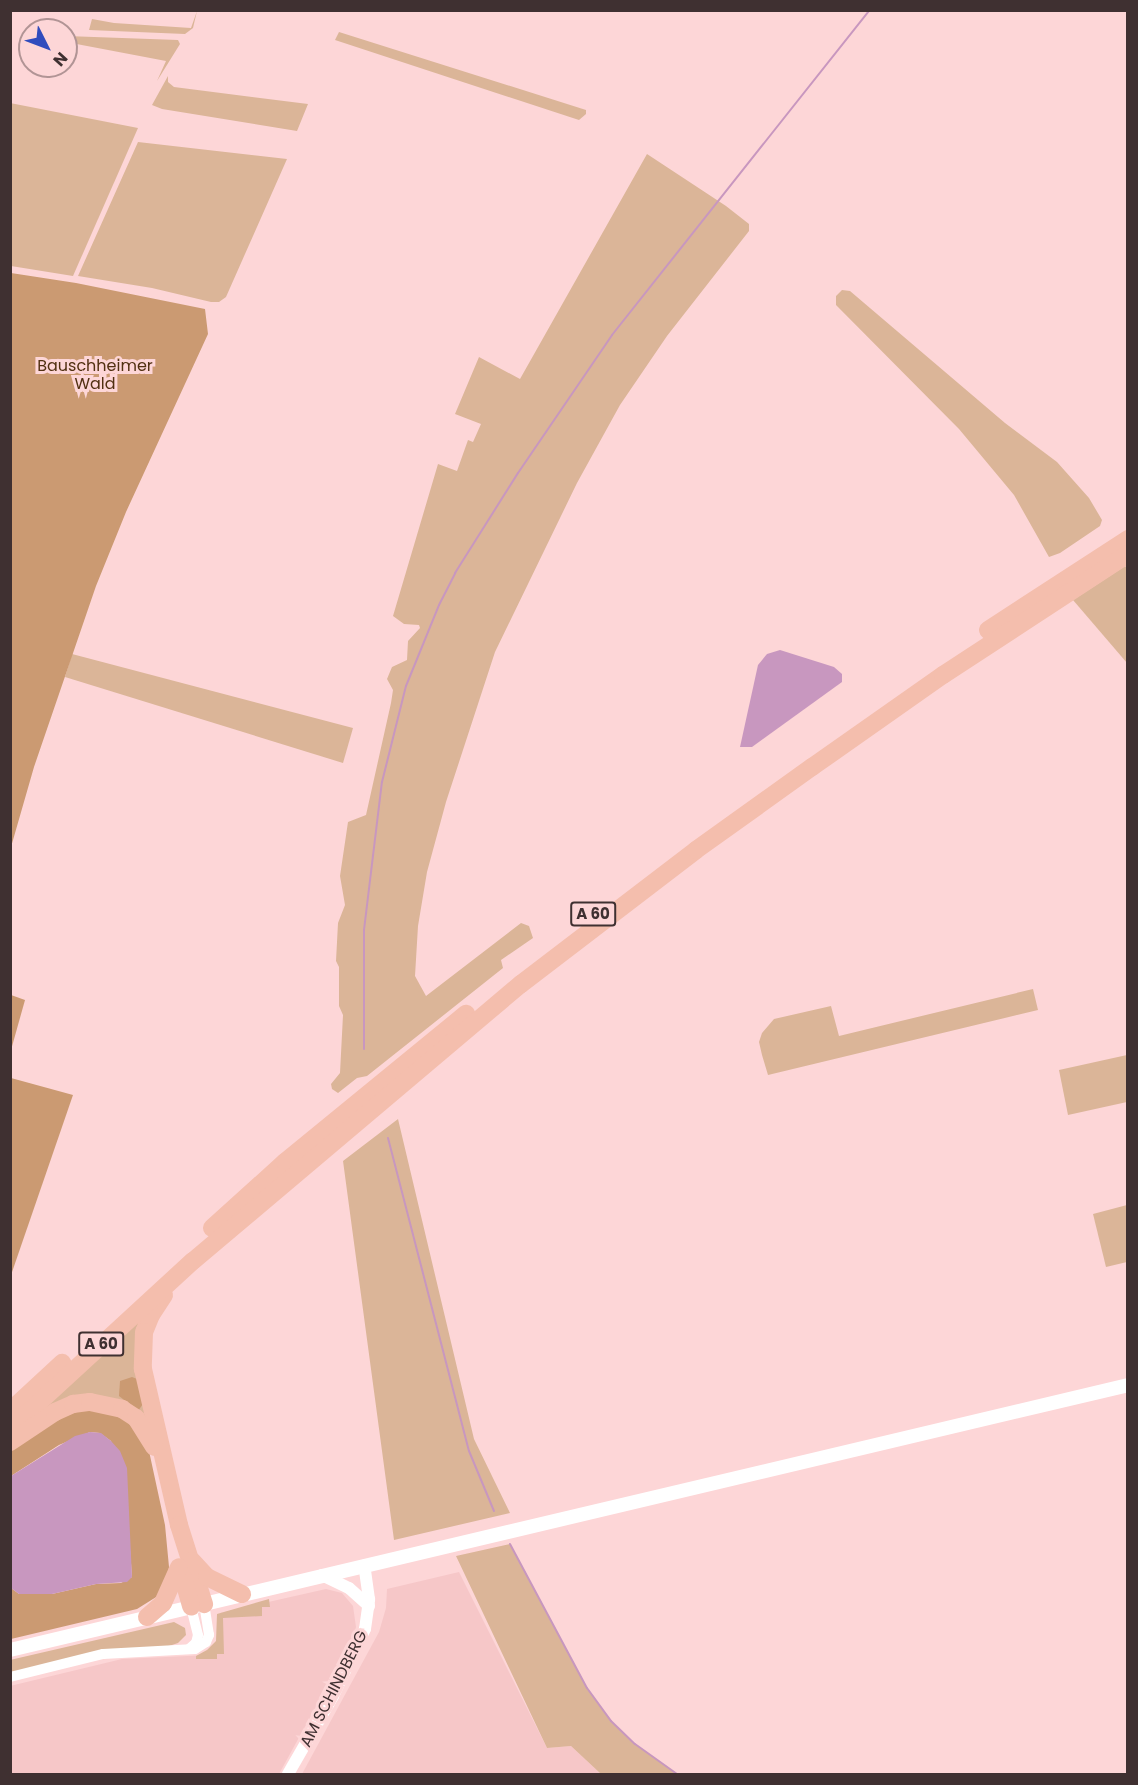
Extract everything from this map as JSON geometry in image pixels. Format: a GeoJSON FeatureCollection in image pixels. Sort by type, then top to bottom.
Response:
{"type":"FeatureCollection","features":[{"type":"Feature","properties":{"kind":"highway","name":"A 60"},"geometry":{"type":"LineString","coordinates":[[10,1411],[285,1162],[514,975],[813,751],[1047,590],[1128,539]]}},
{"type":"Feature","properties":{"kind":"highway","name":"A 60"},"geometry":{"type":"LineString","coordinates":[[10,1429],[193,1261],[521,984],[696,850],[943,675],[1128,554]]}},
{"type":"Feature","properties":{"kind":"highway"},"geometry":{"type":"LineString","coordinates":[[147,1617],[163,1603],[184,1561],[148,1393],[142,1351],[144,1332],[151,1315],[172,1284],[193,1261]]}},
{"type":"Feature","properties":{"kind":"highway"},"geometry":{"type":"LineString","coordinates":[[10,1442],[55,1412],[73,1404],[90,1402],[108,1404],[136,1418],[152,1439],[197,1605]]}},
{"type":"Feature","properties":{"kind":"highway"},"geometry":{"type":"LineString","coordinates":[[184,1561],[207,1577],[242,1594]]}},
{"type":"Feature","properties":{"kind":"main road"},"geometry":{"type":"LineString","coordinates":[[10,1650],[1128,1385]]}},
{"type":"Feature","properties":{"kind":"street","name":"AM SCHINDBERG"},"geometry":{"type":"LineString","coordinates":[[288,1774],[325,1711],[361,1640],[369,1606],[364,1565]]}},
{"type":"Feature","properties":{"kind":"street"},"geometry":{"type":"LineString","coordinates":[[322,1575],[349,1588],[369,1606]]}},
{"type":"Feature","properties":{"kind":"street"},"geometry":{"type":"LineString","coordinates":[[10,1677],[103,1654],[195,1649],[208,1639],[209,1625],[197,1605]]}},
{"type":"Feature","properties":{"kind":"shaded area"},"geometry":{"type":"Polygon","coordinates":[[[197,11],[193,28],[185,34],[89,30],[92,19],[114,23],[191,28],[197,11]]]}},
{"type":"Feature","properties":{"kind":"shaded area"},"geometry":{"type":"Polygon","coordinates":[[[339,32],[586,110],[586,114],[579,120],[335,40],[339,32]]]}},
{"type":"Feature","properties":{"kind":"shaded area"},"geometry":{"type":"Polygon","coordinates":[[[78,36],[178,40],[180,44],[157,81],[166,61],[78,44],[78,36]]]}},
{"type":"Feature","properties":{"kind":"shaded area"},"geometry":{"type":"Polygon","coordinates":[[[168,76],[168,82],[174,87],[308,104],[297,131],[162,109],[152,105],[168,76]]]}},
{"type":"Feature","properties":{"kind":"shaded area"},"geometry":{"type":"Polygon","coordinates":[[[10,103],[138,128],[73,276],[11,266],[10,103]]]}},
{"type":"Feature","properties":{"kind":"shaded area"},"geometry":{"type":"Polygon","coordinates":[[[138,142],[287,159],[226,297],[219,302],[78,276],[138,142]]]}},
{"type":"Feature","properties":{"kind":"shaded area"},"geometry":{"type":"Polygon","coordinates":[[[647,154],[726,206],[749,224],[749,231],[667,336],[620,405],[577,483],[495,652],[446,802],[427,872],[418,926],[415,976],[426,996],[521,923],[529,926],[533,938],[501,960],[503,968],[367,1076],[357,1078],[338,1093],[332,1089],[331,1084],[340,1073],[343,1015],[339,1006],[339,967],[336,961],[338,923],[345,905],[340,876],[348,822],[366,815],[391,703],[393,690],[387,679],[392,667],[407,660],[408,641],[420,628],[419,625],[404,624],[393,616],[438,464],[457,471],[468,440],[473,442],[481,424],[455,414],[479,357],[520,379],[647,154]]]}},
{"type":"Feature","properties":{"kind":"shaded area"},"geometry":{"type":"Polygon","coordinates":[[[842,290],[850,291],[1005,423],[1057,462],[1089,498],[1102,520],[1100,526],[1060,553],[1049,557],[1014,495],[959,429],[836,305],[836,296],[842,290]]]}},
{"type":"Feature","properties":{"kind":"shaded area"},"geometry":{"type":"Polygon","coordinates":[[[1125,566],[1128,569],[1127,663],[1073,600],[1125,566]]]}},
{"type":"Feature","properties":{"kind":"shaded area"},"geometry":{"type":"Polygon","coordinates":[[[780,650],[834,667],[842,674],[842,682],[752,747],[740,747],[758,665],[767,654],[780,650]]]}},
{"type":"Feature","properties":{"kind":"shaded area"},"geometry":{"type":"Polygon","coordinates":[[[72,654],[353,728],[343,763],[65,677],[72,654]]]}},
{"type":"Feature","properties":{"kind":"shaded area"},"geometry":{"type":"Polygon","coordinates":[[[1033,989],[1038,1010],[768,1075],[759,1042],[762,1033],[774,1019],[831,1006],[839,1036],[1033,989]]]}},
{"type":"Feature","properties":{"kind":"shaded area"},"geometry":{"type":"Polygon","coordinates":[[[1127,1055],[1127,1102],[1068,1115],[1059,1070],[1127,1055]]]}},
{"type":"Feature","properties":{"kind":"shaded area"},"geometry":{"type":"Polygon","coordinates":[[[398,1119],[474,1439],[510,1513],[394,1540],[343,1161],[398,1119]]]}},
{"type":"Feature","properties":{"kind":"shaded area"},"geometry":{"type":"Polygon","coordinates":[[[1127,1205],[1127,1262],[1106,1267],[1093,1214],[1127,1205]]]}},
{"type":"Feature","properties":{"kind":"shaded area"},"geometry":{"type":"Polygon","coordinates":[[[156,1300],[145,1319],[156,1439],[31,1417],[156,1300]]]}},
{"type":"Feature","properties":{"kind":"shaded area"},"geometry":{"type":"Polygon","coordinates":[[[90,1432],[101,1433],[111,1441],[120,1451],[127,1468],[132,1577],[127,1582],[96,1584],[52,1594],[19,1594],[11,1588],[11,1476],[75,1436],[90,1432]]]}},
{"type":"Feature","properties":{"kind":"shaded area"},"geometry":{"type":"Polygon","coordinates":[[[510,1544],[587,1688],[611,1721],[635,1744],[677,1774],[601,1774],[571,1746],[547,1748],[456,1556],[510,1544]]]}},
{"type":"Feature","properties":{"kind":"shaded area"},"geometry":{"type":"Polygon","coordinates":[[[459,1572],[547,1748],[571,1746],[601,1774],[302,1774],[379,1632],[386,1608],[387,1589],[459,1572]]]}},
{"type":"Feature","properties":{"kind":"shaded area"},"geometry":{"type":"Polygon","coordinates":[[[326,1589],[342,1593],[353,1606],[356,1627],[352,1641],[279,1774],[11,1774],[10,1686],[122,1659],[209,1655],[220,1643],[220,1613],[326,1589]]]}},
{"type":"Feature","properties":{"kind":"shaded area"},"geometry":{"type":"Polygon","coordinates":[[[269,1599],[270,1607],[262,1607],[262,1616],[223,1618],[224,1654],[217,1654],[217,1659],[196,1659],[196,1656],[216,1641],[217,1614],[269,1599]]]}},
{"type":"Feature","properties":{"kind":"shaded area"},"geometry":{"type":"Polygon","coordinates":[[[174,1622],[185,1628],[186,1635],[178,1643],[166,1647],[11,1672],[10,1660],[174,1622]]]}},
{"type":"Feature","properties":{"kind":"green space","name":"Bauschheimer Wald"},"geometry":{"type":"Polygon","coordinates":[[[11,273],[76,283],[205,309],[208,334],[126,512],[96,586],[34,767],[11,847],[11,273]]]}},
{"type":"Feature","properties":{"kind":"green space"},"geometry":{"type":"Polygon","coordinates":[[[10,995],[25,1000],[11,1050],[10,995]]]}},
{"type":"Feature","properties":{"kind":"green space"},"geometry":{"type":"Polygon","coordinates":[[[10,1078],[73,1095],[11,1275],[10,1078]]]}},
{"type":"Feature","properties":{"kind":"green space"},"geometry":{"type":"Polygon","coordinates":[[[132,1377],[137,1379],[143,1404],[138,1411],[119,1396],[120,1381],[132,1377]]]}},
{"type":"Feature","properties":{"kind":"green space"},"geometry":{"type":"Polygon","coordinates":[[[85,1408],[123,1418],[139,1433],[149,1451],[165,1525],[169,1567],[167,1584],[161,1594],[137,1609],[11,1639],[11,1588],[19,1594],[52,1594],[96,1584],[121,1583],[132,1577],[127,1507],[111,1441],[100,1433],[90,1432],[59,1445],[11,1476],[11,1449],[32,1431],[85,1408]]]}},
{"type":"Feature","properties":{"kind":"waterway"},"geometry":{"type":"LineString","coordinates":[[364,1049],[364,930],[382,782],[406,686],[439,605],[455,573],[518,473],[612,335],[870,10]]}},
{"type":"Feature","properties":{"kind":"waterway"},"geometry":{"type":"LineString","coordinates":[[388,1138],[469,1451],[494,1511]]}},
{"type":"Feature","properties":{"kind":"waterway"},"geometry":{"type":"LineString","coordinates":[[510,1544],[587,1688],[611,1721],[635,1744],[677,1774]]}}]}
